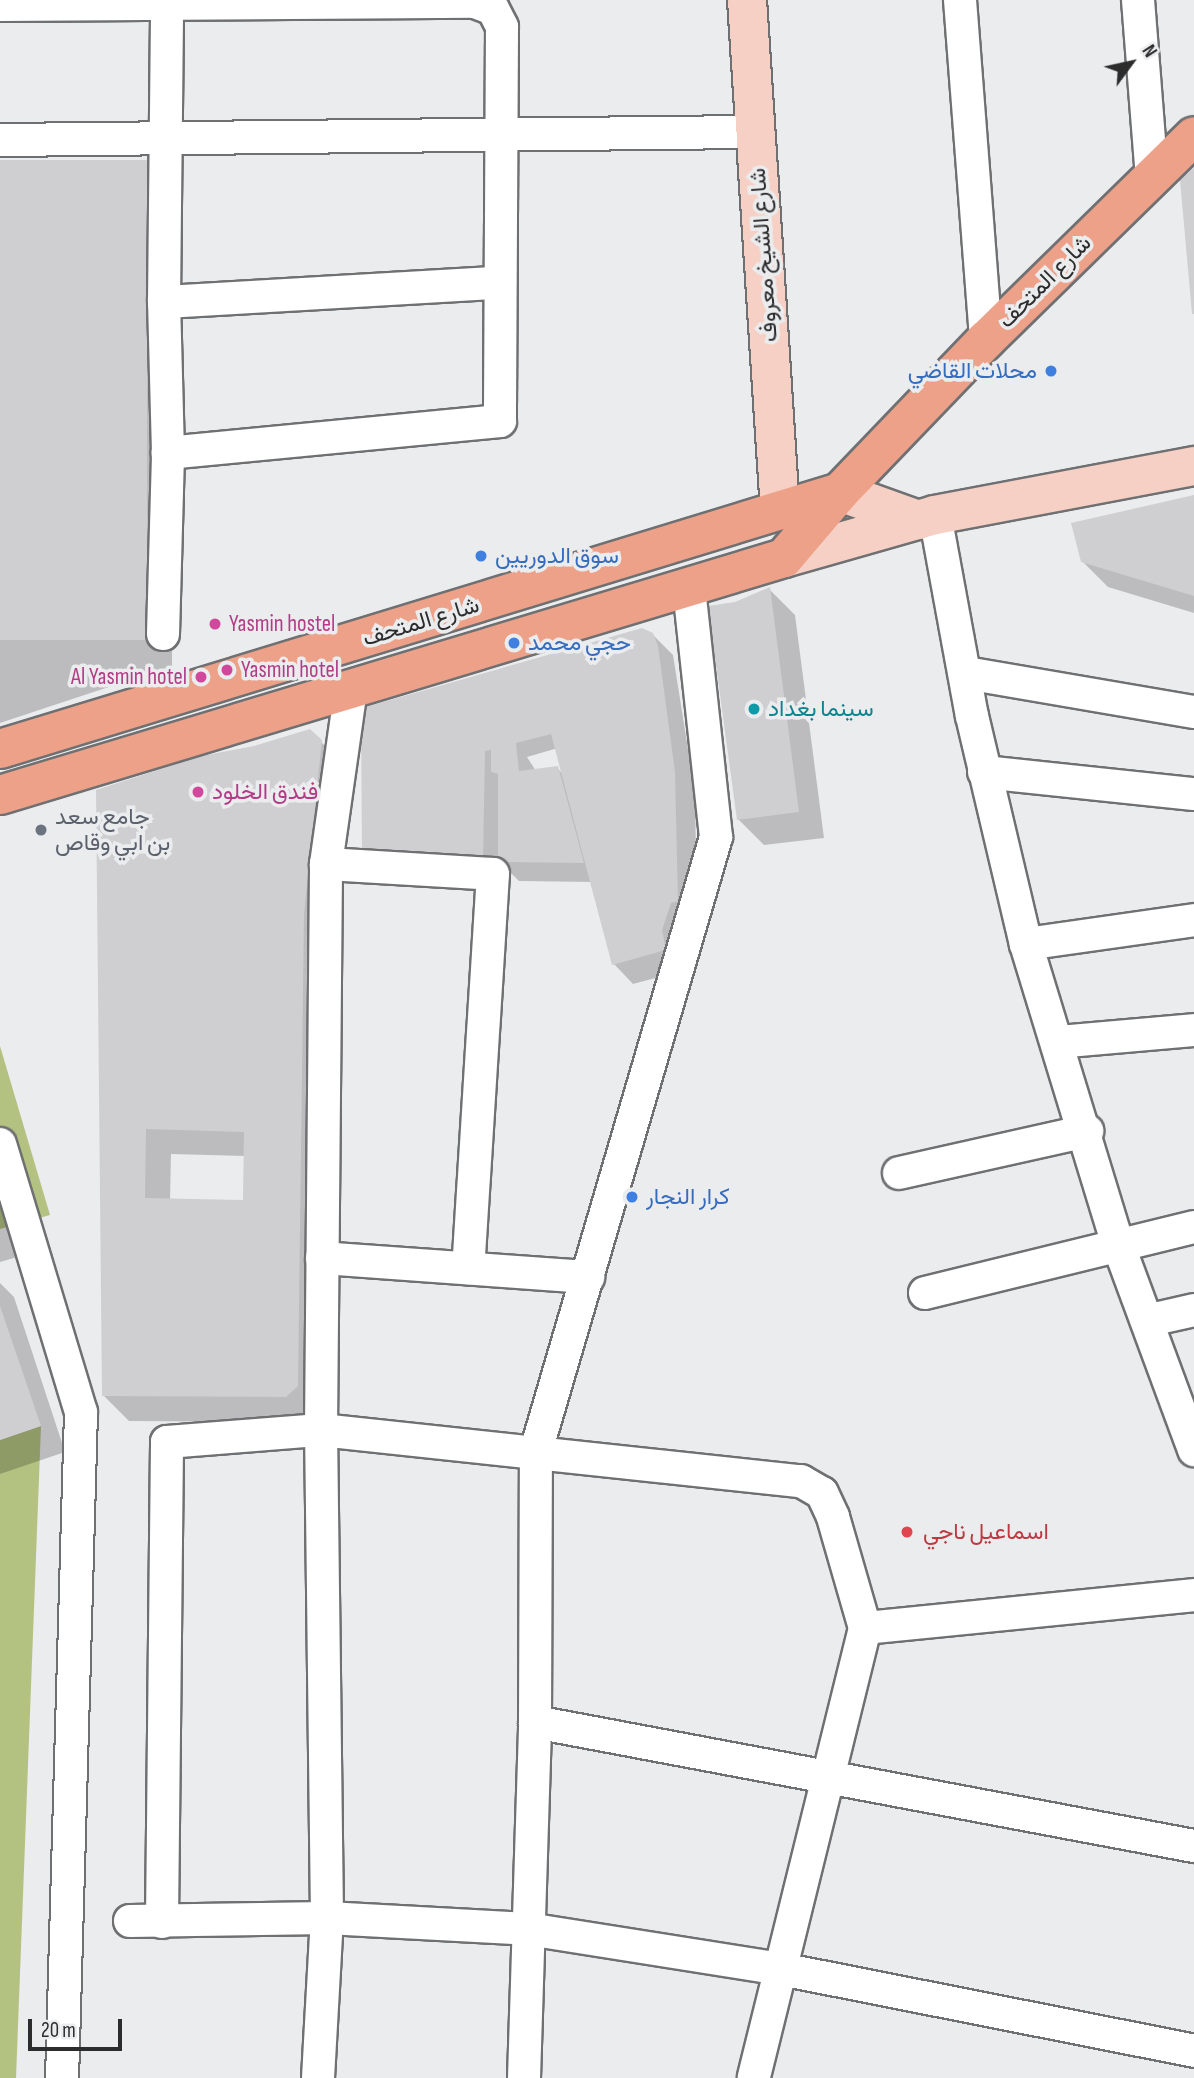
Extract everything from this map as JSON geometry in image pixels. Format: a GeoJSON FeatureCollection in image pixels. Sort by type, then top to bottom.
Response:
{"type":"FeatureCollection","features":[{"type":"Feature","properties":{"kind":"main road","name":"شارع المتحف"},"geometry":{"type":"LineString","coordinates":[[0,795],[784,558],[840,492],[986,340],[1194,136]]}},
{"type":"Feature","properties":{"kind":"main road","name":"شارع المتحف"},"geometry":{"type":"LineString","coordinates":[[0,749],[840,492]]}},
{"type":"Feature","properties":{"kind":"street","name":"شارع الشيخ معروف"},"geometry":{"type":"LineString","coordinates":[[747,0],[780,510]]}},
{"type":"Feature","properties":{"kind":"street"},"geometry":{"type":"LineString","coordinates":[[960,0],[986,340]]}},
{"type":"Feature","properties":{"kind":"street"},"geometry":{"type":"LineString","coordinates":[[1138,0],[1152,176]]}},
{"type":"Feature","properties":{"kind":"street"},"geometry":{"type":"LineString","coordinates":[[0,5],[475,2],[493,9],[502,27],[498,283],[500,421],[167,453]]}},
{"type":"Feature","properties":{"kind":"street"},"geometry":{"type":"LineString","coordinates":[[163,634],[167,453],[164,302],[167,4]]}},
{"type":"Feature","properties":{"kind":"street"},"geometry":{"type":"LineString","coordinates":[[0,141],[501,138],[756,132]]}},
{"type":"Feature","properties":{"kind":"street"},"geometry":{"type":"LineString","coordinates":[[164,302],[498,283]]}},
{"type":"Feature","properties":{"kind":"street","name":"شارع المتحف"},"geometry":{"type":"LineString","coordinates":[[784,558],[927,517],[1194,466]]}},
{"type":"Feature","properties":{"kind":"street"},"geometry":{"type":"LineString","coordinates":[[840,492],[927,517],[966,673],[984,772],[1026,944],[1087,1131],[1118,1244],[1150,1320],[1193,1440]]}},
{"type":"Feature","properties":{"kind":"street"},"geometry":{"type":"LineString","coordinates":[[524,2078],[535,1722],[536,1451],[716,836],[689,587]]}},
{"type":"Feature","properties":{"kind":"street"},"geometry":{"type":"LineString","coordinates":[[966,673],[1194,712]]}},
{"type":"Feature","properties":{"kind":"street"},"geometry":{"type":"LineString","coordinates":[[317,2078],[327,1918],[321,1430],[326,864],[351,689]]}},
{"type":"Feature","properties":{"kind":"street"},"geometry":{"type":"LineString","coordinates":[[984,772],[1194,794]]}},
{"type":"Feature","properties":{"kind":"street"},"geometry":{"type":"LineString","coordinates":[[326,864],[493,874],[468,1268]]}},
{"type":"Feature","properties":{"kind":"street"},"geometry":{"type":"LineString","coordinates":[[1026,944],[1194,920]]}},
{"type":"Feature","properties":{"kind":"street"},"geometry":{"type":"LineString","coordinates":[[1058,1042],[1194,1030]]}},
{"type":"Feature","properties":{"kind":"street"},"geometry":{"type":"LineString","coordinates":[[899,1173],[1087,1131]]}},
{"type":"Feature","properties":{"kind":"street"},"geometry":{"type":"LineString","coordinates":[[0,1144],[81,1412],[62,2078]]}},
{"type":"Feature","properties":{"kind":"street"},"geometry":{"type":"LineString","coordinates":[[925,1293],[1194,1227]]}},
{"type":"Feature","properties":{"kind":"street"},"geometry":{"type":"LineString","coordinates":[[322,1258],[588,1276]]}},
{"type":"Feature","properties":{"kind":"street"},"geometry":{"type":"LineString","coordinates":[[1150,1320],[1194,1310]]}},
{"type":"Feature","properties":{"kind":"street"},"geometry":{"type":"LineString","coordinates":[[162,1922],[167,1442],[321,1430],[801,1481],[822,1493],[833,1517],[865,1628],[754,2078]]}},
{"type":"Feature","properties":{"kind":"street"},"geometry":{"type":"LineString","coordinates":[[865,1628],[1194,1595]]}},
{"type":"Feature","properties":{"kind":"street"},"geometry":{"type":"LineString","coordinates":[[535,1722],[1194,1846]]}},
{"type":"Feature","properties":{"kind":"street"},"geometry":{"type":"LineString","coordinates":[[130,1921],[327,1918],[528,1929],[781,1969],[1194,2051]]}},
{"type":"Feature","properties":{"kind":"green space"},"geometry":{"type":"Polygon","coordinates":[[[0,1046],[50,1215],[0,1229],[0,1046]]]}},
{"type":"Feature","properties":{"kind":"green space"},"geometry":{"type":"Polygon","coordinates":[[[41,1426],[16,2078],[0,2078],[0,1440],[41,1426]]]}},
{"type":"Feature","properties":{"kind":"building"},"geometry":{"type":"Polygon","coordinates":[[[0,160],[147,160],[147,640],[0,640],[0,160]]]}},
{"type":"Feature","properties":{"kind":"building"},"geometry":{"type":"Polygon","coordinates":[[[1194,168],[1194,314],[1192,314],[1180,180],[1194,168]]]}},
{"type":"Feature","properties":{"kind":"building"},"geometry":{"type":"Polygon","coordinates":[[[1194,495],[1194,596],[1081,562],[1071,523],[1194,495]]]}},
{"type":"Feature","properties":{"kind":"building","name":"سينما بغداد"},"geometry":{"type":"Polygon","coordinates":[[[770,587],[799,812],[737,820],[708,606],[735,602],[770,587]]]}},
{"type":"Feature","properties":{"kind":"building"},"geometry":{"type":"Polygon","coordinates":[[[642,628],[653,633],[658,646],[675,772],[678,901],[671,903],[662,930],[666,950],[612,965],[551,734],[516,743],[519,771],[558,766],[584,863],[498,862],[498,774],[491,772],[491,750],[485,751],[483,862],[362,858],[361,716],[366,707],[642,628]]]}},
{"type":"Feature","properties":{"kind":"building"},"geometry":{"type":"Polygon","coordinates":[[[310,729],[322,740],[304,914],[298,1386],[286,1397],[102,1396],[96,790],[201,756],[254,746],[310,729]],[[146,1129],[145,1198],[243,1200],[244,1132],[146,1129]]]}},
{"type":"Feature","properties":{"kind":"building"},"geometry":{"type":"Polygon","coordinates":[[[0,1306],[41,1426],[0,1440],[0,1306]]]}},
{"type":"Feature","properties":{"kind":"place","name":"محلات القاضي"},"geometry":{"type":"Point","coordinates":[1051,371]}},
{"type":"Feature","properties":{"kind":"place","name":"سوق الدوريين"},"geometry":{"type":"Point","coordinates":[481,556]}},
{"type":"Feature","properties":{"kind":"place","name":"Yasmin hostel"},"geometry":{"type":"Point","coordinates":[215,624]}},
{"type":"Feature","properties":{"kind":"place","name":"حجي محمد"},"geometry":{"type":"Point","coordinates":[514,643]}},
{"type":"Feature","properties":{"kind":"place","name":"Yasmin hotel"},"geometry":{"type":"Point","coordinates":[227,670]}},
{"type":"Feature","properties":{"kind":"place","name":"Al Yasmin hotel"},"geometry":{"type":"Point","coordinates":[201,677]}},
{"type":"Feature","properties":{"kind":"place","name":"سينما بغداد"},"geometry":{"type":"Point","coordinates":[754,709]}},
{"type":"Feature","properties":{"kind":"place","name":"فندق الخلود"},"geometry":{"type":"Point","coordinates":[198,792]}},
{"type":"Feature","properties":{"kind":"place","name":"جامع سعد بن ابي وقاص"},"geometry":{"type":"Point","coordinates":[41,830]}},
{"type":"Feature","properties":{"kind":"place","name":"كرار النجار"},"geometry":{"type":"Point","coordinates":[632,1197]}},
{"type":"Feature","properties":{"kind":"place","name":"اسماعيل ناجي"},"geometry":{"type":"Point","coordinates":[907,1532]}}]}
